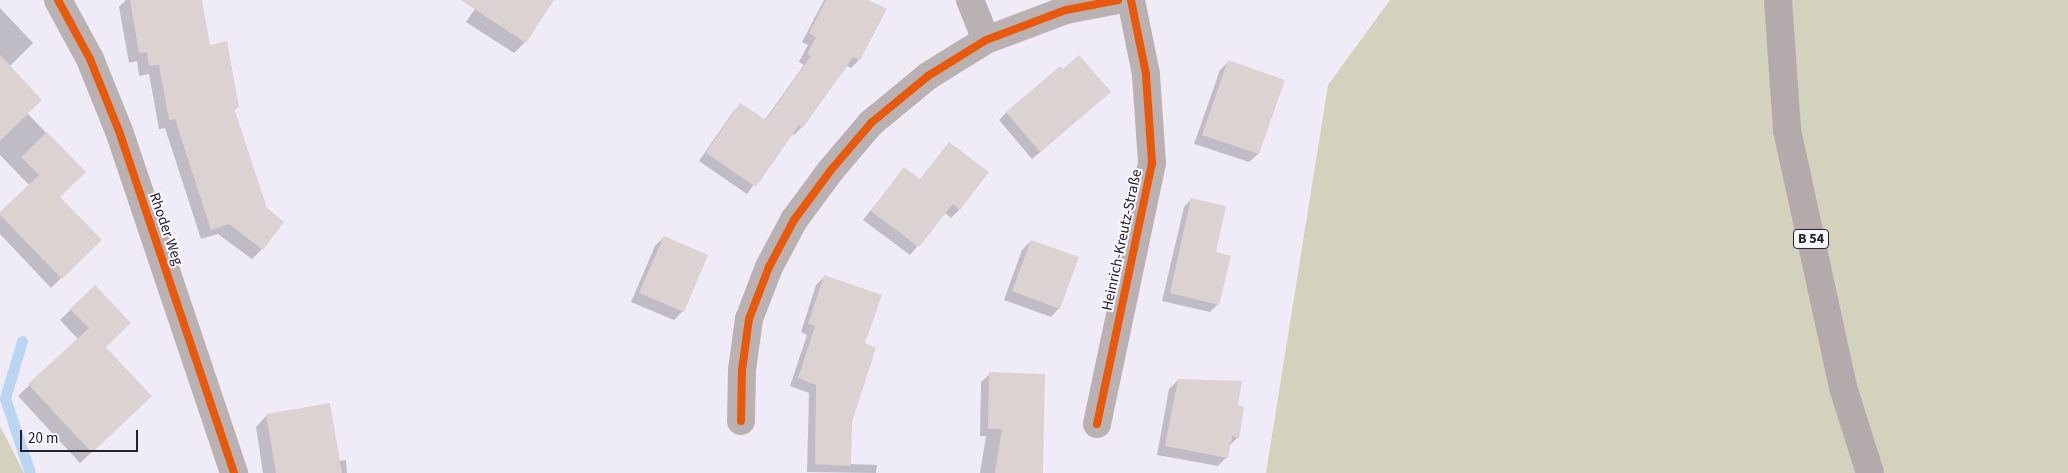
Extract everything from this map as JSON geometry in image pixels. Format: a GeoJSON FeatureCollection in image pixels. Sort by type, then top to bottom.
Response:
{"type":"FeatureCollection","features":[{"type":"Feature","properties":{"kind":"main road","name":"B 54"},"geometry":{"type":"LineString","coordinates":[[1778,0],[1787,130],[1843,387],[1870,473]]}},
{"type":"Feature","properties":{"kind":"street","name":"Rhoder Weg"},"geometry":{"type":"LineString","coordinates":[[58,0],[90,59],[118,131],[234,473]]}},
{"type":"Feature","properties":{"kind":"street"},"geometry":{"type":"LineString","coordinates":[[970,0],[986,40]]}},
{"type":"Feature","properties":{"kind":"street"},"geometry":{"type":"LineString","coordinates":[[741,421],[742,370],[749,319],[769,267],[794,220],[831,170],[871,123],[928,76],[986,40],[1066,10],[1118,0]]}},
{"type":"Feature","properties":{"kind":"street","name":"Heinrich-Kreutz-Straße"},"geometry":{"type":"LineString","coordinates":[[1097,424],[1152,163],[1146,74],[1131,0]]}},
{"type":"Feature","properties":{"kind":"green space"},"geometry":{"type":"Polygon","coordinates":[[[1390,0],[2068,0],[2068,473],[1266,473],[1328,85],[1390,0]]]}},
{"type":"Feature","properties":{"kind":"green space"},"geometry":{"type":"Polygon","coordinates":[[[0,426],[24,473],[0,473],[0,426]]]}},
{"type":"Feature","properties":{"kind":"building"},"geometry":{"type":"Polygon","coordinates":[[[130,0],[202,0],[210,45],[227,41],[239,107],[234,108],[267,208],[284,222],[263,250],[229,224],[211,230],[175,119],[169,120],[159,65],[149,66],[147,52],[139,53],[130,0]]]}},
{"type":"Feature","properties":{"kind":"building"},"geometry":{"type":"Polygon","coordinates":[[[461,0],[554,0],[526,43],[461,0]]]}},
{"type":"Feature","properties":{"kind":"building"},"geometry":{"type":"Polygon","coordinates":[[[826,0],[869,0],[887,9],[860,60],[853,57],[803,128],[799,125],[756,187],[706,153],[740,103],[766,120],[811,56],[807,54],[816,37],[809,33],[826,0]]]}},
{"type":"Feature","properties":{"kind":"building"},"geometry":{"type":"Polygon","coordinates":[[[0,55],[42,100],[0,141],[0,55]]]}},
{"type":"Feature","properties":{"kind":"building"},"geometry":{"type":"Polygon","coordinates":[[[1079,55],[1111,92],[1040,152],[1006,112],[1060,66],[1063,69],[1079,55]]]}},
{"type":"Feature","properties":{"kind":"building"},"geometry":{"type":"Polygon","coordinates":[[[1228,60],[1285,80],[1259,154],[1202,135],[1228,60]]]}},
{"type":"Feature","properties":{"kind":"building"},"geometry":{"type":"Polygon","coordinates":[[[47,132],[86,172],[60,197],[102,240],[62,279],[0,215],[0,212],[39,175],[21,157],[47,132]]]}},
{"type":"Feature","properties":{"kind":"building"},"geometry":{"type":"Polygon","coordinates":[[[949,142],[989,172],[960,210],[953,204],[919,247],[871,211],[904,167],[920,179],[949,142]]]}},
{"type":"Feature","properties":{"kind":"building"},"geometry":{"type":"Polygon","coordinates":[[[1191,198],[1226,206],[1216,252],[1231,256],[1219,305],[1170,293],[1191,198]]]}},
{"type":"Feature","properties":{"kind":"building"},"geometry":{"type":"Polygon","coordinates":[[[664,236],[708,255],[684,312],[639,293],[664,236]]]}},
{"type":"Feature","properties":{"kind":"building"},"geometry":{"type":"Polygon","coordinates":[[[1031,240],[1079,257],[1060,309],[1012,291],[1031,240]]]}},
{"type":"Feature","properties":{"kind":"building"},"geometry":{"type":"Polygon","coordinates":[[[824,275],[882,295],[865,343],[876,348],[852,422],[851,466],[815,464],[816,385],[798,378],[815,326],[808,324],[824,275]]]}},
{"type":"Feature","properties":{"kind":"building"},"geometry":{"type":"Polygon","coordinates":[[[95,285],[131,323],[106,347],[101,342],[152,396],[92,453],[28,384],[89,328],[70,309],[95,285]]]}},
{"type":"Feature","properties":{"kind":"building"},"geometry":{"type":"Polygon","coordinates":[[[989,372],[1045,374],[1043,473],[995,473],[1002,429],[988,429],[989,372]]]}},
{"type":"Feature","properties":{"kind":"building"},"geometry":{"type":"Polygon","coordinates":[[[1178,379],[1242,381],[1238,405],[1244,407],[1239,438],[1232,436],[1228,458],[1165,446],[1178,379]]]}},
{"type":"Feature","properties":{"kind":"building"},"geometry":{"type":"Polygon","coordinates":[[[330,403],[342,473],[276,473],[266,414],[330,403]]]}},
{"type":"Feature","properties":{"kind":"waterway"},"geometry":{"type":"LineString","coordinates":[[22,341],[5,398],[30,473]]}},
{"type":"Feature","properties":{"kind":"cycle path"},"geometry":{"type":"LineString","coordinates":[[58,0],[90,59],[119,131],[234,473]]}},
{"type":"Feature","properties":{"kind":"cycle path"},"geometry":{"type":"LineString","coordinates":[[741,421],[742,370],[749,319],[769,267],[794,220],[831,170],[871,123],[928,76],[986,40],[1066,10],[1118,0]]}},
{"type":"Feature","properties":{"kind":"cycle path"},"geometry":{"type":"LineString","coordinates":[[1097,424],[1152,163],[1146,74],[1131,0]]}}]}
